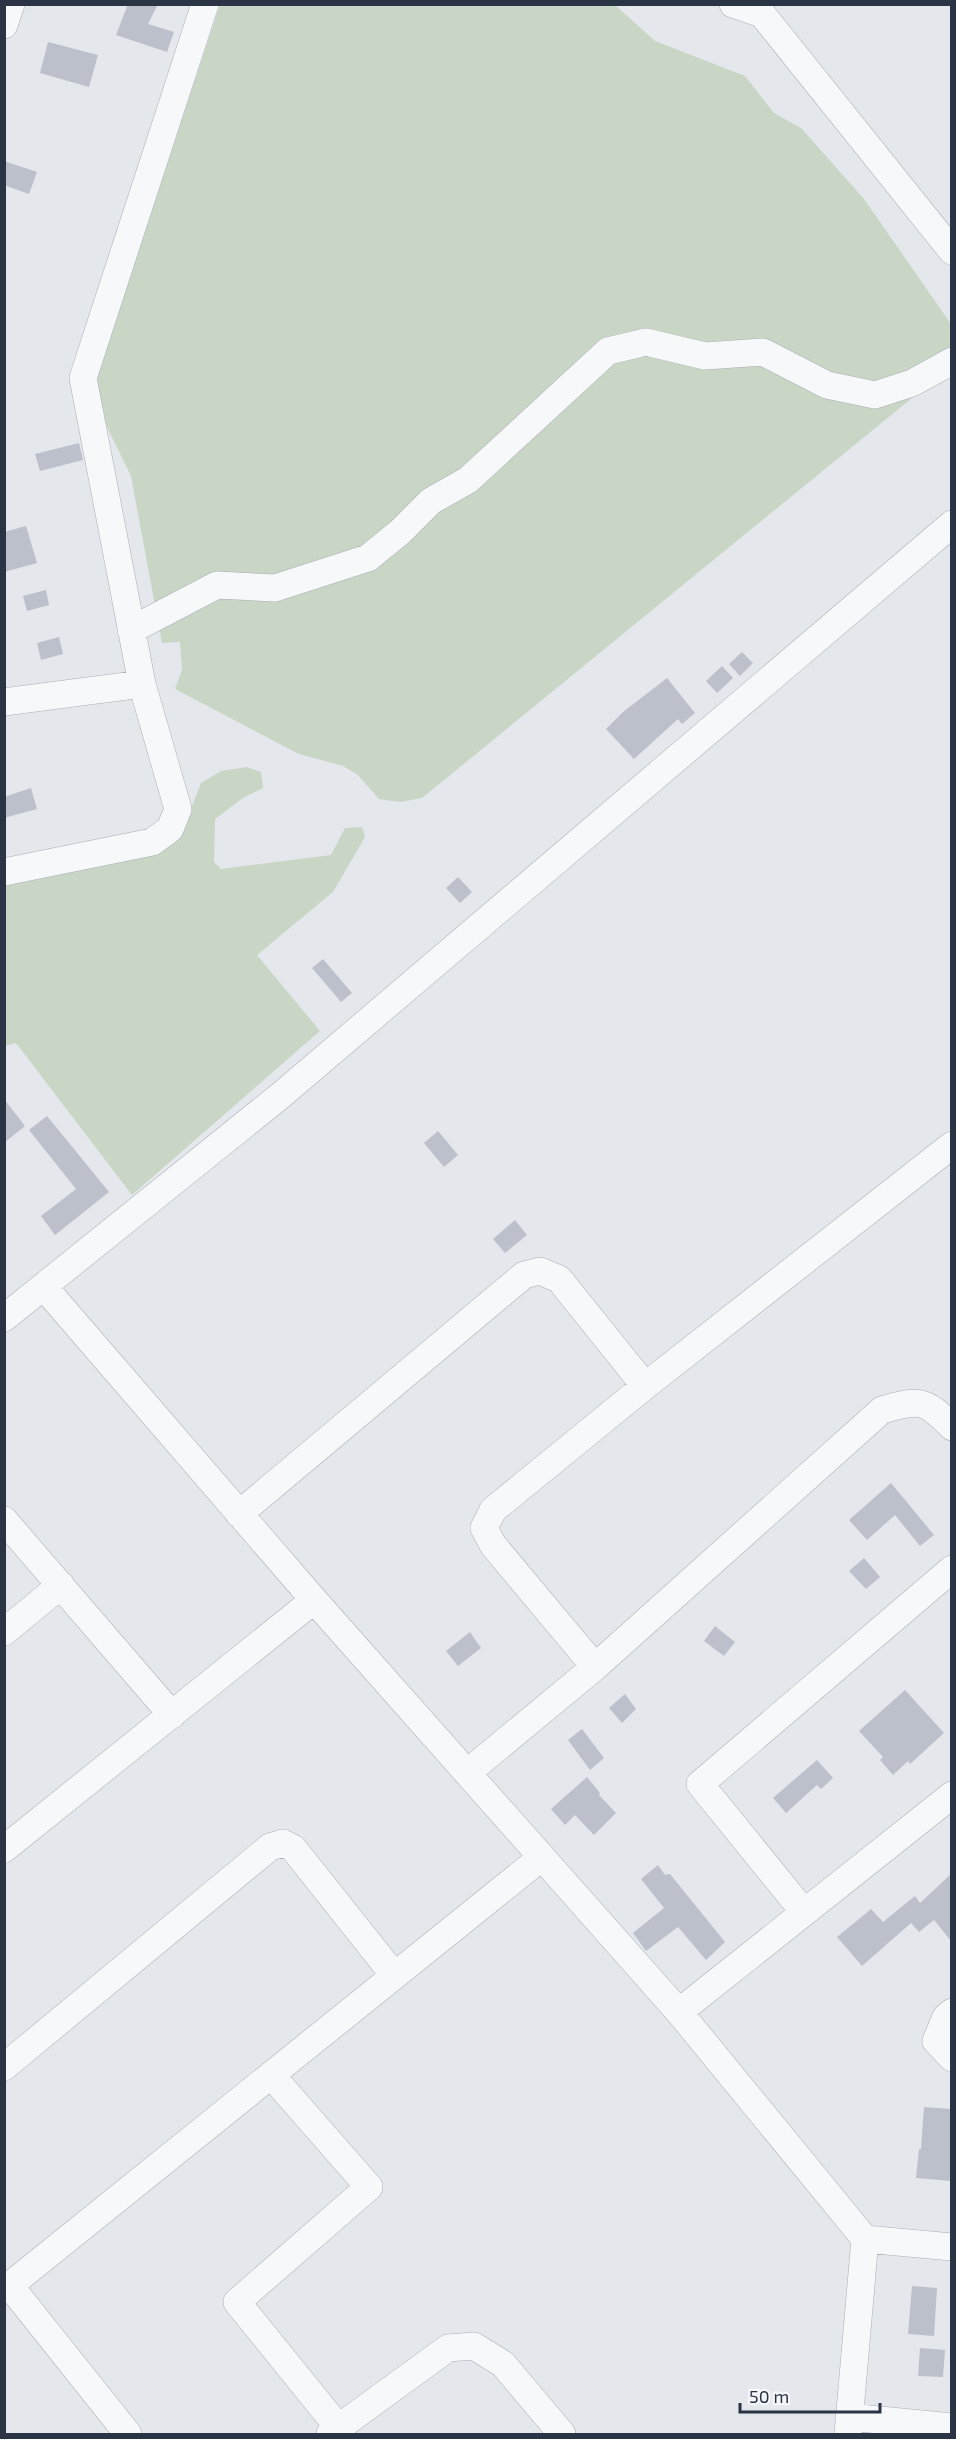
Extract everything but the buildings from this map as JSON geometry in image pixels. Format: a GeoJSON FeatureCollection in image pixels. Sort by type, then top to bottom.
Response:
{"type":"FeatureCollection","features":[{"type":"Feature","properties":{"kind":"street"},"geometry":{"type":"LineString","coordinates":[[4,26],[11,4]]}},
{"type":"Feature","properties":{"kind":"street"},"geometry":{"type":"LineString","coordinates":[[4,872],[152,842],[170,829],[178,809],[142,684],[82,378],[205,4]]}},
{"type":"Feature","properties":{"kind":"street"},"geometry":{"type":"LineString","coordinates":[[733,4],[762,14],[951,251]]}},
{"type":"Feature","properties":{"kind":"street"},"geometry":{"type":"LineString","coordinates":[[131,630],[217,585],[275,588],[368,558],[400,532],[430,501],[468,480],[608,351],[646,342],[705,356],[763,352],[826,385],[875,395],[912,383],[951,361]]}},
{"type":"Feature","properties":{"kind":"street"},"geometry":{"type":"LineString","coordinates":[[4,1318],[280,1096],[951,524]]}},
{"type":"Feature","properties":{"kind":"street"},"geometry":{"type":"LineString","coordinates":[[4,702],[142,684]]}},
{"type":"Feature","properties":{"kind":"street"},"geometry":{"type":"LineString","coordinates":[[595,1667],[493,1545],[484,1528],[493,1510],[645,1386],[950,1150]]}},
{"type":"Feature","properties":{"kind":"street"},"geometry":{"type":"LineString","coordinates":[[239,1514],[524,1275],[540,1271],[558,1279],[645,1386]]}},
{"type":"Feature","properties":{"kind":"street"},"geometry":{"type":"LineString","coordinates":[[44,1287],[314,1600],[679,2012],[865,2239],[848,2426],[951,2427]]}},
{"type":"Feature","properties":{"kind":"street"},"geometry":{"type":"LineString","coordinates":[[466,1773],[595,1667],[882,1410],[910,1401],[933,1407],[951,1427]]}},
{"type":"Feature","properties":{"kind":"street"},"geometry":{"type":"LineString","coordinates":[[4,1520],[172,1715]]}},
{"type":"Feature","properties":{"kind":"street"},"geometry":{"type":"LineString","coordinates":[[804,1912],[700,1784],[951,1569]]}},
{"type":"Feature","properties":{"kind":"street"},"geometry":{"type":"LineString","coordinates":[[4,1632],[61,1585]]}},
{"type":"Feature","properties":{"kind":"street"},"geometry":{"type":"LineString","coordinates":[[4,1849],[314,1600]]}},
{"type":"Feature","properties":{"kind":"street"},"geometry":{"type":"LineString","coordinates":[[679,2012],[951,1795]]}},
{"type":"Feature","properties":{"kind":"street"},"geometry":{"type":"LineString","coordinates":[[4,2067],[270,1847],[283,1843],[293,1848],[393,1975]]}},
{"type":"Feature","properties":{"kind":"street"},"geometry":{"type":"LineString","coordinates":[[128,2434],[7,2288],[542,1857]]}},
{"type":"Feature","properties":{"kind":"street"},"geometry":{"type":"LineString","coordinates":[[951,2012],[946,2017],[936,2041],[951,2058]]}},
{"type":"Feature","properties":{"kind":"street"},"geometry":{"type":"LineString","coordinates":[[271,2075],[369,2187],[237,2302],[334,2431],[448,2348],[474,2346],[503,2364],[562,2434]]}},
{"type":"Feature","properties":{"kind":"street"},"geometry":{"type":"LineString","coordinates":[[865,2239],[951,2247]]}},
{"type":"Feature","properties":{"kind":"green space"},"geometry":{"type":"Polygon","coordinates":[[[220,5],[615,5],[655,41],[745,76],[774,113],[802,129],[864,199],[951,324],[951,347],[912,398],[422,798],[400,802],[379,799],[357,774],[343,766],[299,754],[175,689],[182,670],[180,642],[162,643],[131,476],[107,427],[96,379],[220,5]]]}},
{"type":"Feature","properties":{"kind":"green space"},"geometry":{"type":"Polygon","coordinates":[[[247,767],[261,772],[263,788],[243,798],[215,819],[214,862],[221,869],[331,855],[345,828],[362,827],[365,837],[333,892],[257,955],[320,1031],[132,1195],[16,1043],[5,1046],[5,879],[154,849],[189,814],[201,783],[221,771],[247,767]]]}}]}
